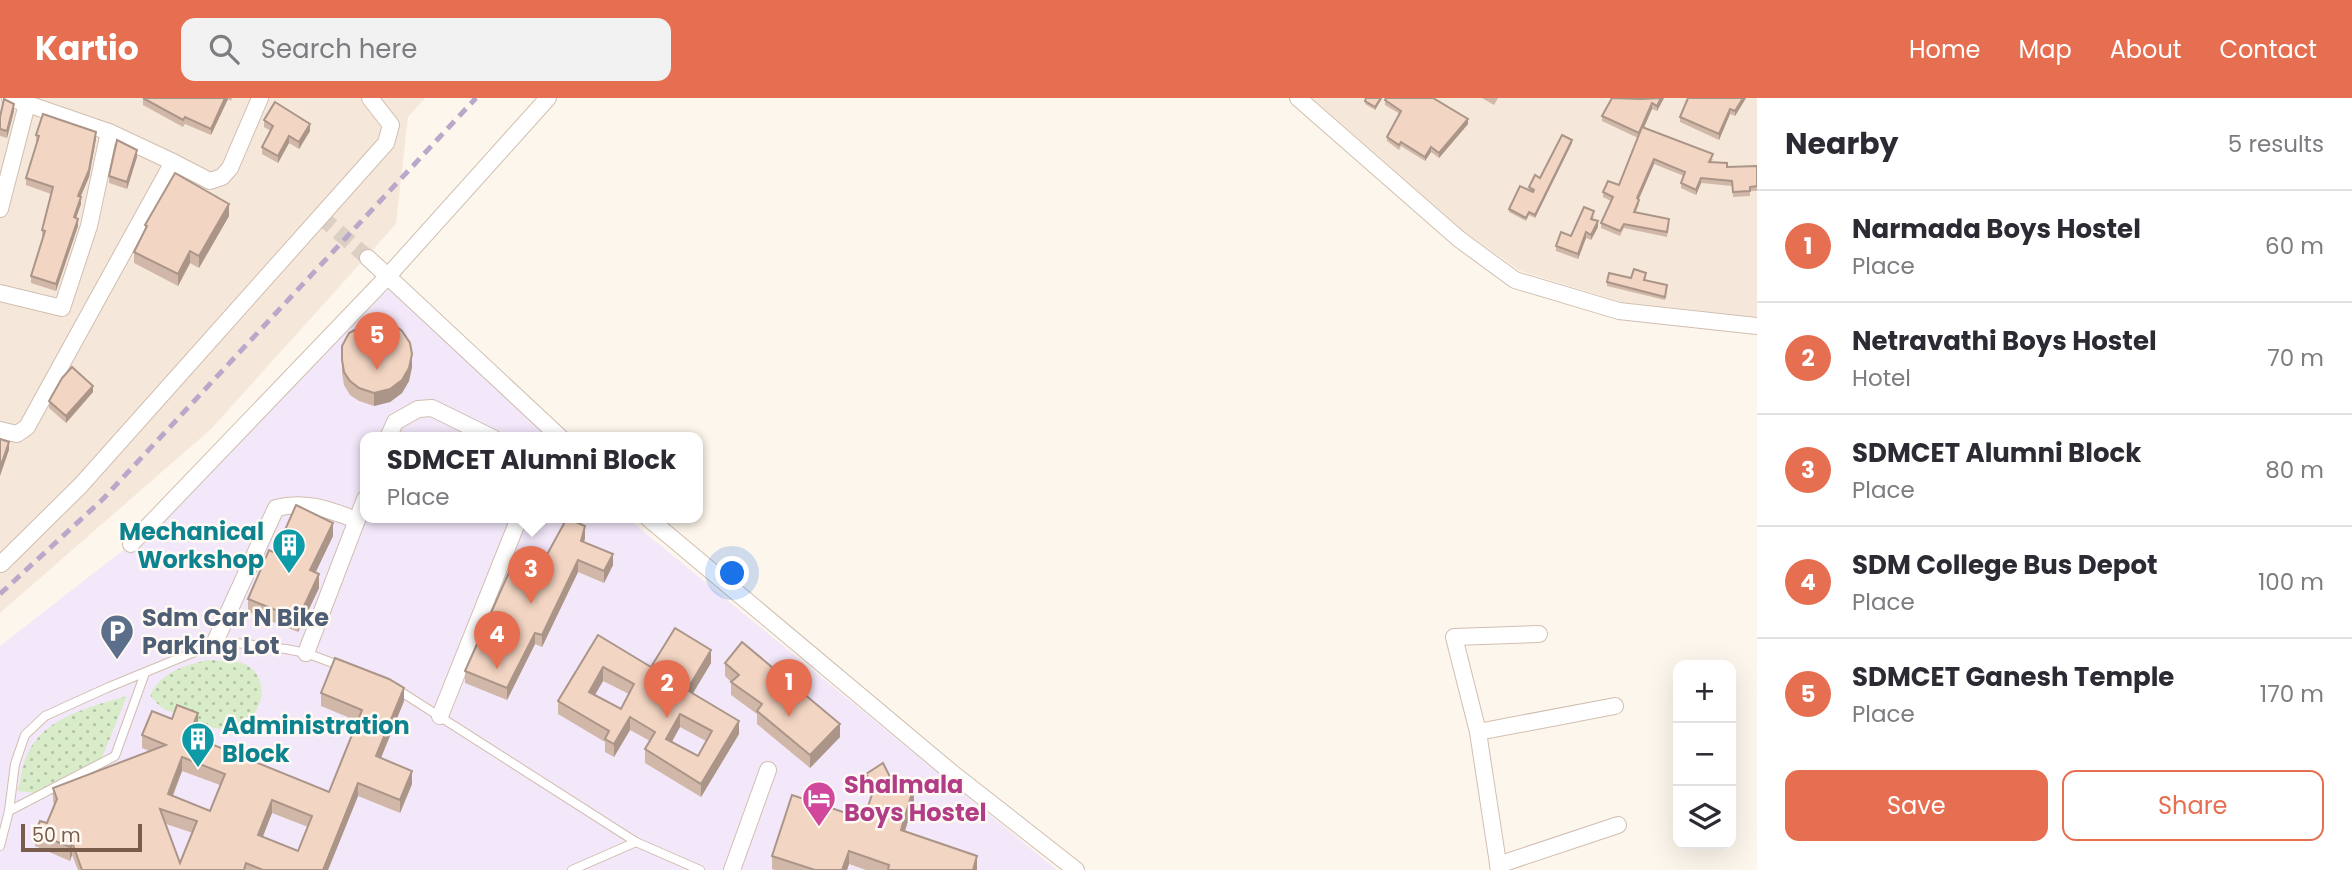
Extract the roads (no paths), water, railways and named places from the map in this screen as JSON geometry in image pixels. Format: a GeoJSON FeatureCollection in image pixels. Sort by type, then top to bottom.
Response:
{"type":"FeatureCollection","features":[{"type":"Feature","properties":{"kind":"street"},"geometry":{"type":"LineString","coordinates":[[10,98],[109,132],[211,181],[222,177],[230,168],[260,98]]}},
{"type":"Feature","properties":{"kind":"street"},"geometry":{"type":"LineString","coordinates":[[1,564],[81,485],[386,143],[391,125],[370,98]]}},
{"type":"Feature","properties":{"kind":"street"},"geometry":{"type":"LineString","coordinates":[[131,544],[388,276],[548,98]]}},
{"type":"Feature","properties":{"kind":"street"},"geometry":{"type":"LineString","coordinates":[[1298,98],[1459,240],[1516,280],[1619,311],[1757,326]]}},
{"type":"Feature","properties":{"kind":"street"},"geometry":{"type":"LineString","coordinates":[[0,209],[27,104]]}},
{"type":"Feature","properties":{"kind":"street"},"geometry":{"type":"LineString","coordinates":[[0,293],[62,307],[89,226],[109,132]]}},
{"type":"Feature","properties":{"kind":"street"},"geometry":{"type":"LineString","coordinates":[[0,429],[17,434],[27,427],[173,162]]}},
{"type":"Feature","properties":{"kind":"street"},"geometry":{"type":"LineString","coordinates":[[368,258],[553,432]]}},
{"type":"Feature","properties":{"kind":"street"},"geometry":{"type":"LineString","coordinates":[[391,432],[395,422],[418,408],[432,408],[481,432]]}},
{"type":"Feature","properties":{"kind":"street"},"geometry":{"type":"LineString","coordinates":[[215,644],[276,508],[292,504],[320,507],[357,520]]}},
{"type":"Feature","properties":{"kind":"street"},"geometry":{"type":"LineString","coordinates":[[306,653],[360,512]]}},
{"type":"Feature","properties":{"kind":"street"},"geometry":{"type":"LineString","coordinates":[[440,716],[517,523]]}},
{"type":"Feature","properties":{"kind":"street"},"geometry":{"type":"LineString","coordinates":[[654,523],[940,764],[1076,870]]}},
{"type":"Feature","properties":{"kind":"street"},"geometry":{"type":"LineString","coordinates":[[1539,634],[1454,638],[1478,732],[1499,867],[1618,825]]}},
{"type":"Feature","properties":{"kind":"street"},"geometry":{"type":"LineString","coordinates":[[1478,732],[1615,706]]}},
{"type":"Feature","properties":{"kind":"street"},"geometry":{"type":"LineString","coordinates":[[732,870],[768,770]]}},
{"type":"Feature","properties":{"kind":"lane"},"geometry":{"type":"LineString","coordinates":[[0,846],[9,811],[15,764],[25,735],[45,716],[215,644],[236,643],[306,653],[355,672]]}},
{"type":"Feature","properties":{"kind":"lane"},"geometry":{"type":"LineString","coordinates":[[9,811],[116,756],[145,673]]}},
{"type":"Feature","properties":{"kind":"lane"},"geometry":{"type":"LineString","coordinates":[[392,686],[636,842],[700,870]]}},
{"type":"Feature","properties":{"kind":"lane"},"geometry":{"type":"LineString","coordinates":[[572,870],[636,842]]}},
{"type":"Feature","properties":{"kind":"tunnel"},"geometry":{"type":"LineString","coordinates":[[320,216],[368,258]]}},
{"type":"Feature","properties":{"kind":"railway"},"geometry":{"type":"LineString","coordinates":[[0,594],[103,499],[476,98]]}},
{"type":"Feature","properties":{"kind":"place","name":"SDMCET Ganesh Temple"},"geometry":{"type":"Point","coordinates":[377,370]}},
{"type":"Feature","properties":{"kind":"place","name":"Mechanical Workshop"},"geometry":{"type":"Point","coordinates":[289,575]}},
{"type":"Feature","properties":{"kind":"place","name":"SDMCET Alumni Block"},"geometry":{"type":"Point","coordinates":[531,604]}},
{"type":"Feature","properties":{"kind":"place","name":"Sdm Car N Bike Parking Lot"},"geometry":{"type":"Point","coordinates":[117,661]}},
{"type":"Feature","properties":{"kind":"place","name":"SDM College Bus Depot"},"geometry":{"type":"Point","coordinates":[497,669]}},
{"type":"Feature","properties":{"kind":"place","name":"Narmada Boys Hostel"},"geometry":{"type":"Point","coordinates":[789,717]}},
{"type":"Feature","properties":{"kind":"place","name":"Netravathi Boys Hostel"},"geometry":{"type":"Point","coordinates":[667,718]}},
{"type":"Feature","properties":{"kind":"place","name":"Administration Block"},"geometry":{"type":"Point","coordinates":[198,769]}},
{"type":"Feature","properties":{"kind":"place","name":"Shalmala Boys Hostel"},"geometry":{"type":"Point","coordinates":[819,828]}}]}
